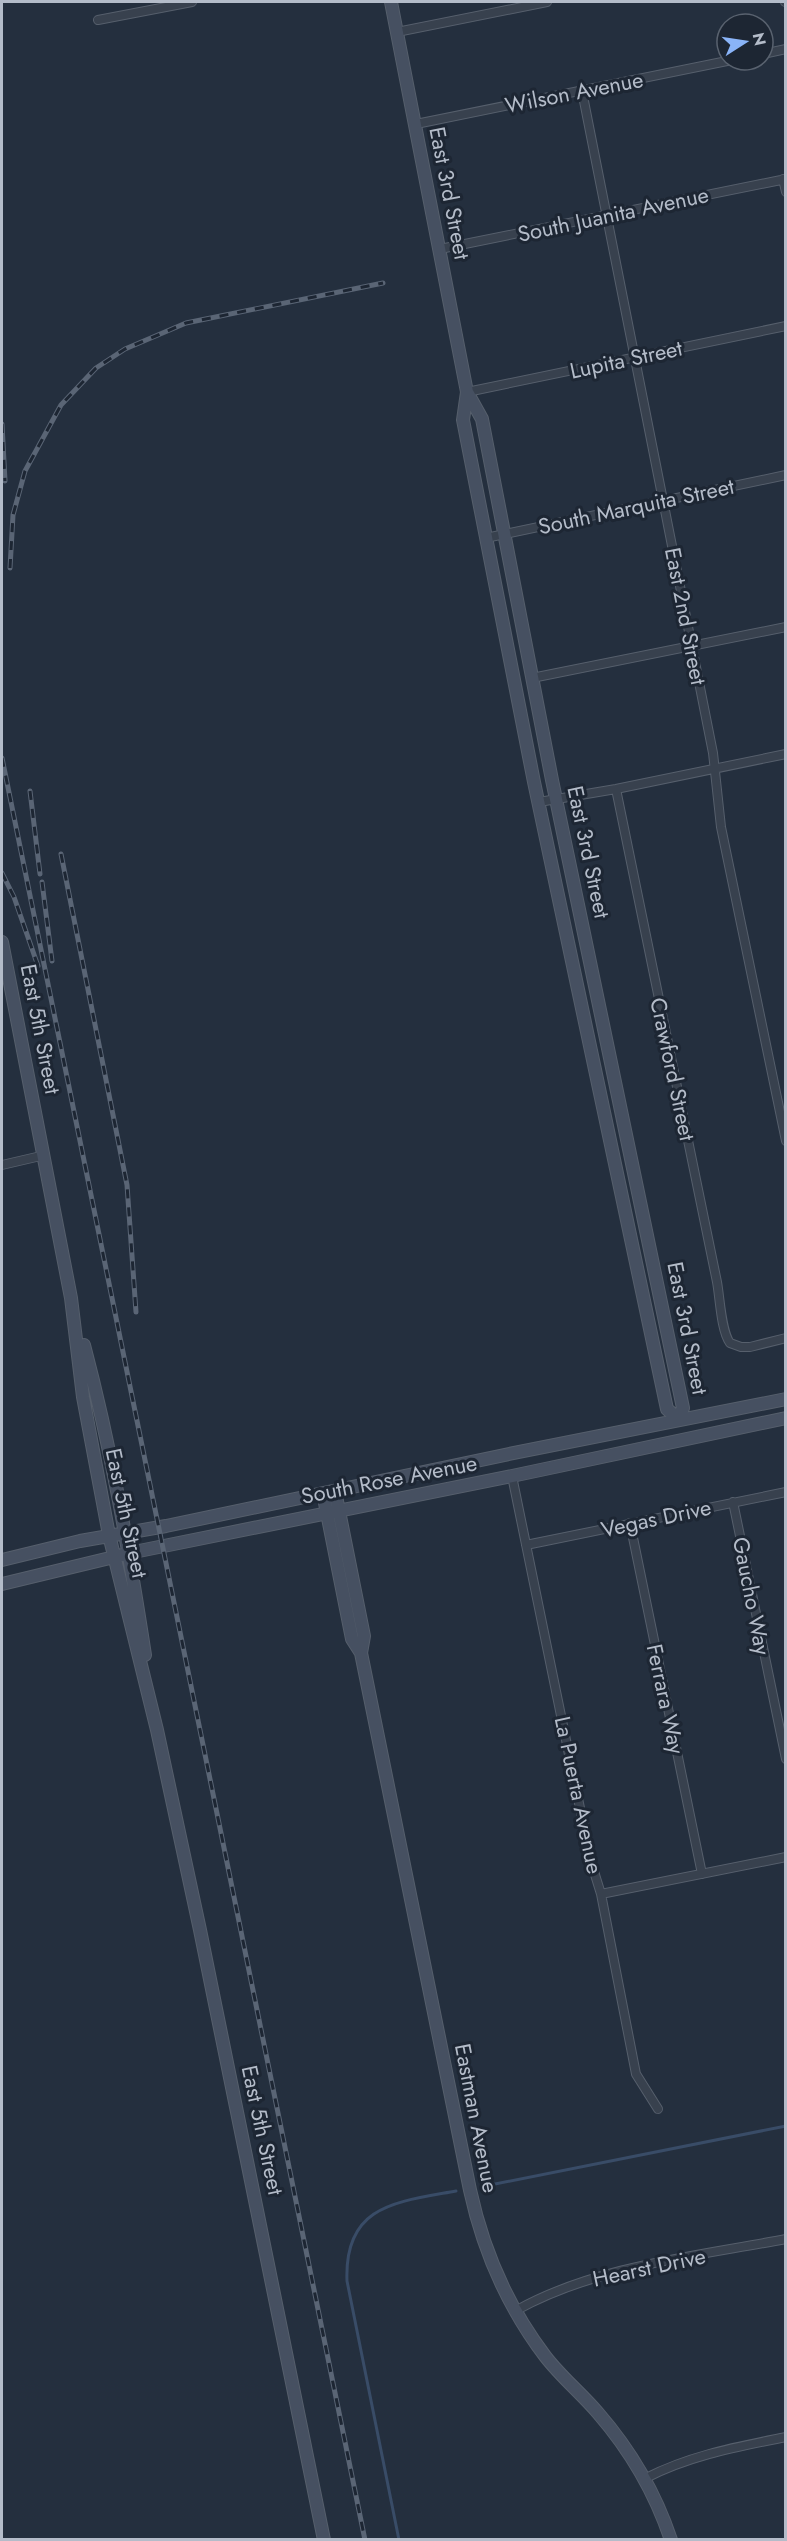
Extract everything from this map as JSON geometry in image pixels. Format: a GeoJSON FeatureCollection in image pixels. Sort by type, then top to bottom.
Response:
{"type":"FeatureCollection","features":[{"type":"Feature","properties":{"kind":"street"},"geometry":{"type":"LineString","coordinates":[[98,20],[192,2]]}},
{"type":"Feature","properties":{"kind":"street","name":"East 3rd Street"},"geometry":{"type":"LineString","coordinates":[[391,2],[467,392],[482,419],[556,799],[683,1408],[678,1419],[667,1409],[538,802],[463,420],[467,392]]}},
{"type":"Feature","properties":{"kind":"street"},"geometry":{"type":"LineString","coordinates":[[397,32],[547,2]]}},
{"type":"Feature","properties":{"kind":"street","name":"Wilson Avenue"},"geometry":{"type":"LineString","coordinates":[[416,124],[715,64]]}},
{"type":"Feature","properties":{"kind":"street","name":"East 2nd Street"},"geometry":{"type":"LineString","coordinates":[[582,91],[714,753],[721,827],[786,1140]]}},
{"type":"Feature","properties":{"kind":"street"},"geometry":{"type":"LineString","coordinates":[[784,179],[786,192]]}},
{"type":"Feature","properties":{"kind":"street","name":"South Juanita Avenue"},"geometry":{"type":"LineString","coordinates":[[440,249],[784,179]]}},
{"type":"Feature","properties":{"kind":"street","name":"Lupita Street"},"geometry":{"type":"LineString","coordinates":[[467,392],[786,326]]}},
{"type":"Feature","properties":{"kind":"street","name":"South Marquita Street"},"geometry":{"type":"LineString","coordinates":[[486,538],[786,475]]}},
{"type":"Feature","properties":{"kind":"street"},"geometry":{"type":"LineString","coordinates":[[532,678],[786,627]]}},
{"type":"Feature","properties":{"kind":"street"},"geometry":{"type":"LineString","coordinates":[[505,637],[523,634]]}},
{"type":"Feature","properties":{"kind":"street"},"geometry":{"type":"LineString","coordinates":[[538,802],[616,789],[786,754]]}},
{"type":"Feature","properties":{"kind":"street","name":"Crawford Street"},"geometry":{"type":"LineString","coordinates":[[616,789],[724,1318],[724,1331],[733,1346],[750,1347],[786,1338]]}},
{"type":"Feature","properties":{"kind":"street","name":"East 5th Street"},"geometry":{"type":"LineString","coordinates":[[2,942],[72,1302],[83,1398],[109,1535],[157,1730],[203,1942],[324,2540]]}},
{"type":"Feature","properties":{"kind":"street"},"geometry":{"type":"LineString","coordinates":[[2,1165],[45,1155]]}},
{"type":"Feature","properties":{"kind":"street","name":"East 5th Street"},"geometry":{"type":"LineString","coordinates":[[72,1302],[98,1399],[125,1532],[157,1730]]}},
{"type":"Feature","properties":{"kind":"street","name":"South Rose Avenue"},"geometry":{"type":"LineString","coordinates":[[2,1560],[109,1535],[786,1399]]}},
{"type":"Feature","properties":{"kind":"street","name":"South Rose Avenue"},"geometry":{"type":"LineString","coordinates":[[2,1584],[129,1553],[786,1418]]}},
{"type":"Feature","properties":{"kind":"street"},"geometry":{"type":"LineString","coordinates":[[678,1419],[682,1439]]}},
{"type":"Feature","properties":{"kind":"street","name":"La Puerta Avenue"},"geometry":{"type":"LineString","coordinates":[[512,1476],[590,1854],[601,1894],[636,2074],[658,2109]]}},
{"type":"Feature","properties":{"kind":"street","name":"Eastman Avenue"},"geometry":{"type":"LineString","coordinates":[[329,1492],[364,1636],[361,1653],[475,2212],[497,2274],[531,2336],[547,2358],[614,2431],[646,2478],[671,2540]]}},
{"type":"Feature","properties":{"kind":"street","name":"Vegas Drive"},"geometry":{"type":"LineString","coordinates":[[526,1545],[786,1492]]}},
{"type":"Feature","properties":{"kind":"street","name":"Gaucho Way"},"geometry":{"type":"LineString","coordinates":[[733,1502],[786,1759]]}},
{"type":"Feature","properties":{"kind":"street","name":"Ferrara Way"},"geometry":{"type":"LineString","coordinates":[[630,1523],[702,1874]]}},
{"type":"Feature","properties":{"kind":"street"},"geometry":{"type":"LineString","coordinates":[[601,1894],[786,1857]]}},
{"type":"Feature","properties":{"kind":"street","name":"Hearst Drive"},"geometry":{"type":"LineString","coordinates":[[516,2310],[558,2290],[592,2278],[786,2239]]}},
{"type":"Feature","properties":{"kind":"street"},"geometry":{"type":"LineString","coordinates":[[646,2478],[680,2462],[710,2452],[786,2437]]}},
{"type":"Feature","properties":{"kind":"waterway"},"geometry":{"type":"LineString","coordinates":[[485,2186],[786,2126]]}},
{"type":"Feature","properties":{"kind":"waterway"},"geometry":{"type":"LineString","coordinates":[[399,2540],[347,2281],[348,2256],[354,2236],[364,2222],[378,2212],[394,2204],[456,2191]]}},
{"type":"Feature","properties":{"kind":"railway"},"geometry":{"type":"LineString","coordinates":[[10,568],[13,515],[25,471],[61,405],[96,368],[125,349],[186,323],[383,283]]}},
{"type":"Feature","properties":{"kind":"railway"},"geometry":{"type":"LineString","coordinates":[[2,424],[5,481]]}},
{"type":"Feature","properties":{"kind":"railway"},"geometry":{"type":"LineString","coordinates":[[2,758],[365,2540]]}},
{"type":"Feature","properties":{"kind":"railway"},"geometry":{"type":"LineString","coordinates":[[30,791],[40,874]]}},
{"type":"Feature","properties":{"kind":"railway"},"geometry":{"type":"LineString","coordinates":[[61,854],[127,1185],[136,1312]]}},
{"type":"Feature","properties":{"kind":"railway"},"geometry":{"type":"LineString","coordinates":[[2,873],[14,897],[38,966]]}},
{"type":"Feature","properties":{"kind":"railway"},"geometry":{"type":"LineString","coordinates":[[42,882],[52,961]]}}]}
